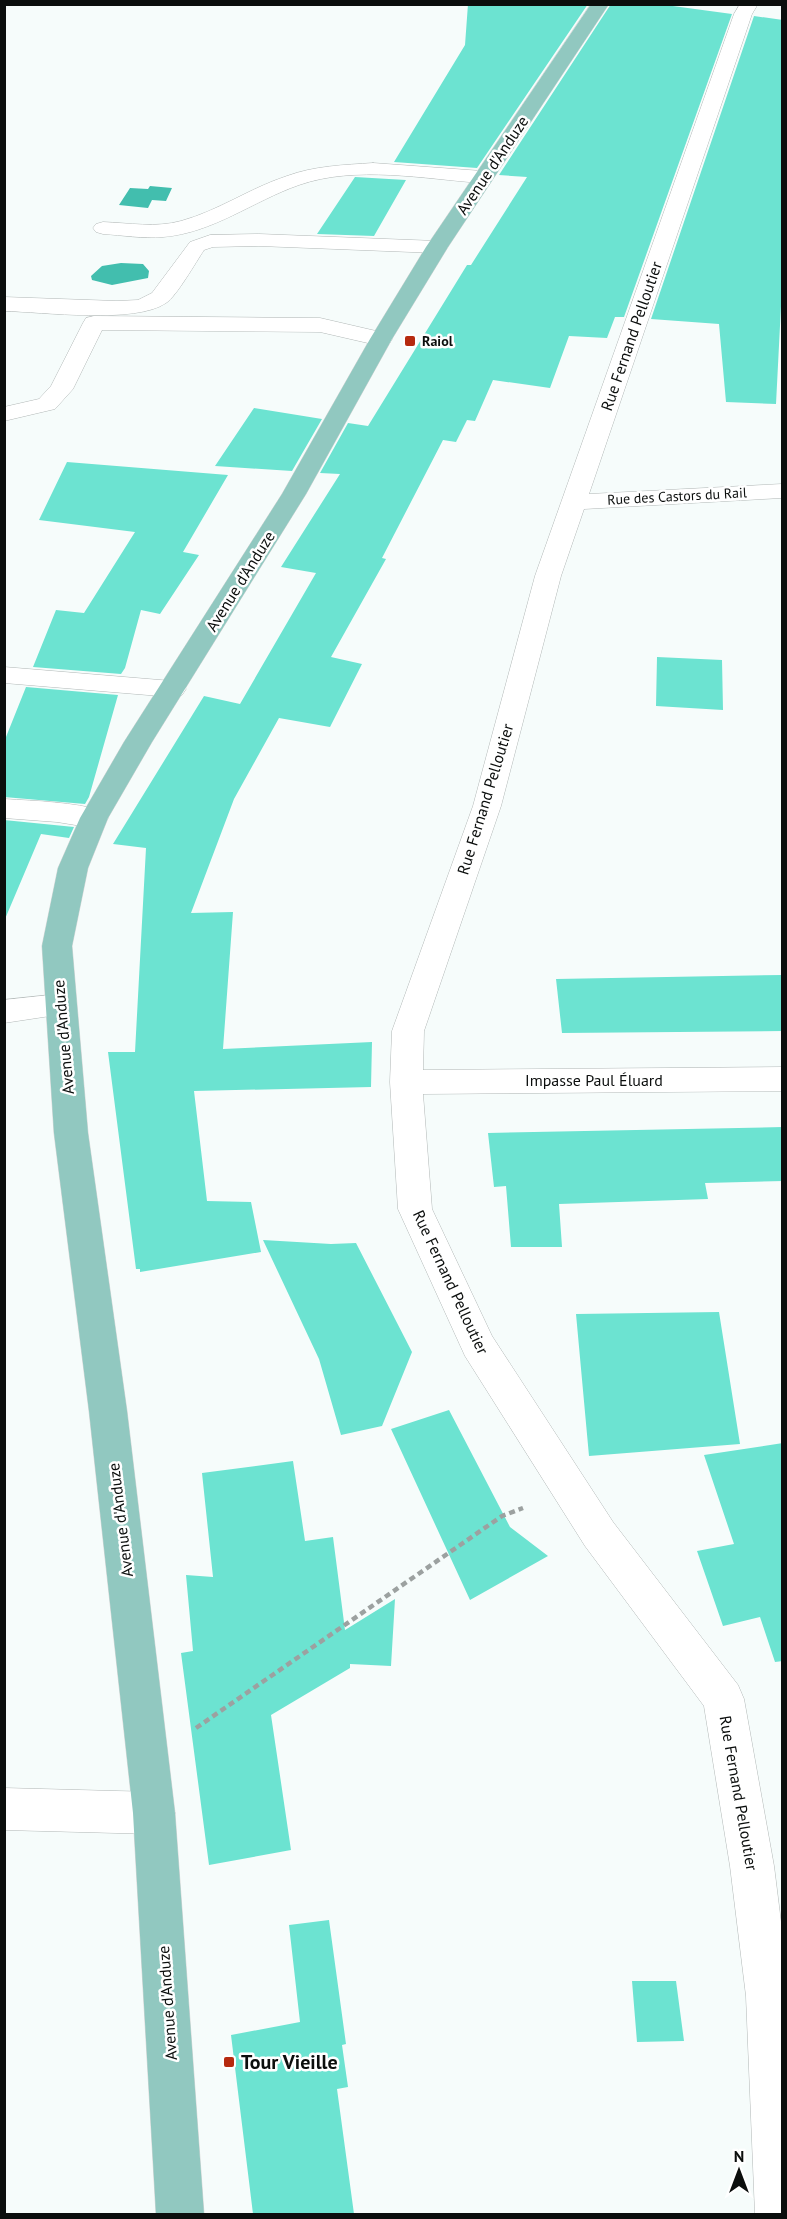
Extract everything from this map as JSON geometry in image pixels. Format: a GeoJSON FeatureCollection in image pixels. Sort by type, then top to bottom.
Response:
{"type":"FeatureCollection","features":[{"type":"Feature","properties":{"kind":"main road","name":"Avenue d'Anduze"},"geometry":{"type":"LineString","coordinates":[[180,2214],[148,1761],[108,1411],[71,1134],[59,1005],[57,946],[73,868],[94,818],[294,494],[381,339],[437,248],[482,177],[600,4]]}},
{"type":"Feature","properties":{"kind":"street","name":"Rue Fernand Pelloutier"},"geometry":{"type":"LineString","coordinates":[[749,4],[743,14],[548,576],[487,806],[408,1031],[406,1082],[415,1209],[478,1345],[598,1533],[723,1699],[776,1996],[779,2214]]}},
{"type":"Feature","properties":{"kind":"street"},"geometry":{"type":"LineString","coordinates":[[104,228],[162,231],[184,227],[212,218],[293,180],[329,172],[373,170],[482,177]]}},
{"type":"Feature","properties":{"kind":"street"},"geometry":{"type":"LineString","coordinates":[[4,304],[117,308],[142,306],[160,298],[197,246],[210,241],[259,240],[437,248]]}},
{"type":"Feature","properties":{"kind":"street"},"geometry":{"type":"LineString","coordinates":[[4,414],[47,404],[61,389],[94,323],[320,326],[381,339]]}},
{"type":"Feature","properties":{"kind":"street","name":"Rue des Castors du Rail"},"geometry":{"type":"LineString","coordinates":[[572,502],[783,491]]}},
{"type":"Feature","properties":{"kind":"street"},"geometry":{"type":"LineString","coordinates":[[4,675],[172,689]]}},
{"type":"Feature","properties":{"kind":"street"},"geometry":{"type":"LineString","coordinates":[[4,808],[57,812],[94,818]]}},
{"type":"Feature","properties":{"kind":"street"},"geometry":{"type":"LineString","coordinates":[[4,1012],[59,1005]]}},
{"type":"Feature","properties":{"kind":"street","name":"Impasse Paul Éluard"},"geometry":{"type":"LineString","coordinates":[[406,1082],[783,1079]]}},
{"type":"Feature","properties":{"kind":"street"},"geometry":{"type":"LineString","coordinates":[[4,1809],[153,1813]]}},
{"type":"Feature","properties":{"kind":"path"},"geometry":{"type":"LineString","coordinates":[[148,1761],[502,1516],[572,1492]]}},
{"type":"Feature","properties":{"kind":"shaded area"},"geometry":{"type":"Polygon","coordinates":[[[150,186],[172,188],[166,201],[152,200],[148,208],[119,205],[130,188],[148,189],[150,186]]]}},
{"type":"Feature","properties":{"kind":"shaded area"},"geometry":{"type":"Polygon","coordinates":[[[121,263],[143,264],[149,271],[148,278],[112,285],[92,280],[91,276],[102,266],[121,263]]]}},
{"type":"Feature","properties":{"kind":"building"},"geometry":{"type":"Polygon","coordinates":[[[468,4],[588,4],[477,168],[394,162],[465,45],[468,4]]]}},
{"type":"Feature","properties":{"kind":"building"},"geometry":{"type":"Polygon","coordinates":[[[611,4],[658,4],[732,14],[624,317],[615,317],[607,338],[569,336],[550,388],[493,380],[475,421],[467,420],[456,442],[443,440],[382,558],[386,559],[331,657],[362,664],[330,727],[279,718],[234,799],[191,913],[233,912],[223,1049],[372,1042],[371,1087],[194,1091],[207,1201],[251,1202],[261,1252],[140,1272],[140,1269],[136,1269],[108,1052],[135,1052],[146,848],[113,844],[204,696],[240,704],[316,573],[281,567],[340,474],[320,473],[348,423],[368,426],[467,265],[471,265],[527,177],[499,175],[611,4]]]}},
{"type":"Feature","properties":{"kind":"building"},"geometry":{"type":"Polygon","coordinates":[[[754,16],[783,20],[783,267],[776,404],[726,402],[719,324],[651,319],[754,16]]]}},
{"type":"Feature","properties":{"kind":"building"},"geometry":{"type":"Polygon","coordinates":[[[355,177],[406,180],[374,236],[317,234],[355,177]]]}},
{"type":"Feature","properties":{"kind":"building"},"geometry":{"type":"Polygon","coordinates":[[[254,408],[322,419],[292,471],[215,466],[254,408]]]}},
{"type":"Feature","properties":{"kind":"building"},"geometry":{"type":"Polygon","coordinates":[[[67,462],[228,475],[183,552],[199,555],[160,614],[141,610],[125,668],[121,674],[33,667],[56,610],[84,613],[135,532],[39,520],[67,462]]]}},
{"type":"Feature","properties":{"kind":"building"},"geometry":{"type":"Polygon","coordinates":[[[657,657],[722,660],[723,710],[656,706],[657,657]]]}},
{"type":"Feature","properties":{"kind":"building"},"geometry":{"type":"Polygon","coordinates":[[[26,687],[118,695],[89,797],[85,804],[4,797],[4,742],[26,687]]]}},
{"type":"Feature","properties":{"kind":"building"},"geometry":{"type":"Polygon","coordinates":[[[4,820],[74,827],[69,838],[41,834],[5,919],[4,820]]]}},
{"type":"Feature","properties":{"kind":"building"},"geometry":{"type":"Polygon","coordinates":[[[783,975],[783,1031],[562,1033],[556,979],[783,975]]]}},
{"type":"Feature","properties":{"kind":"building"},"geometry":{"type":"Polygon","coordinates":[[[783,1127],[783,1181],[705,1183],[708,1199],[559,1204],[562,1247],[511,1247],[506,1186],[494,1187],[488,1133],[783,1127]]]}},
{"type":"Feature","properties":{"kind":"building"},"geometry":{"type":"Polygon","coordinates":[[[263,1240],[331,1244],[356,1243],[412,1352],[382,1426],[341,1435],[319,1359],[263,1240]]]}},
{"type":"Feature","properties":{"kind":"building"},"geometry":{"type":"Polygon","coordinates":[[[719,1312],[740,1444],[589,1456],[576,1314],[719,1312]]]}},
{"type":"Feature","properties":{"kind":"building"},"geometry":{"type":"Polygon","coordinates":[[[449,1410],[510,1527],[548,1556],[470,1600],[391,1429],[449,1410]]]}},
{"type":"Feature","properties":{"kind":"building"},"geometry":{"type":"Polygon","coordinates":[[[783,1443],[783,1661],[775,1662],[760,1617],[723,1626],[697,1551],[734,1544],[704,1455],[783,1443]]]}},
{"type":"Feature","properties":{"kind":"building"},"geometry":{"type":"Polygon","coordinates":[[[293,1461],[305,1541],[333,1537],[345,1630],[395,1599],[391,1666],[350,1664],[350,1668],[271,1715],[291,1850],[209,1865],[181,1653],[193,1651],[186,1575],[213,1577],[202,1473],[293,1461]]]}},
{"type":"Feature","properties":{"kind":"building"},"geometry":{"type":"Polygon","coordinates":[[[329,1920],[346,2044],[342,2045],[348,2087],[337,2089],[354,2214],[253,2214],[231,2035],[300,2022],[289,1925],[329,1920]]]}},
{"type":"Feature","properties":{"kind":"building"},"geometry":{"type":"Polygon","coordinates":[[[632,1981],[676,1981],[684,2041],[637,2042],[632,1981]]]}},
{"type":"Feature","properties":{"kind":"place","name":"Raiol"},"geometry":{"type":"Point","coordinates":[410,341]}},
{"type":"Feature","properties":{"kind":"place","name":"Tour Vieille"},"geometry":{"type":"Point","coordinates":[229,2062]}}]}
